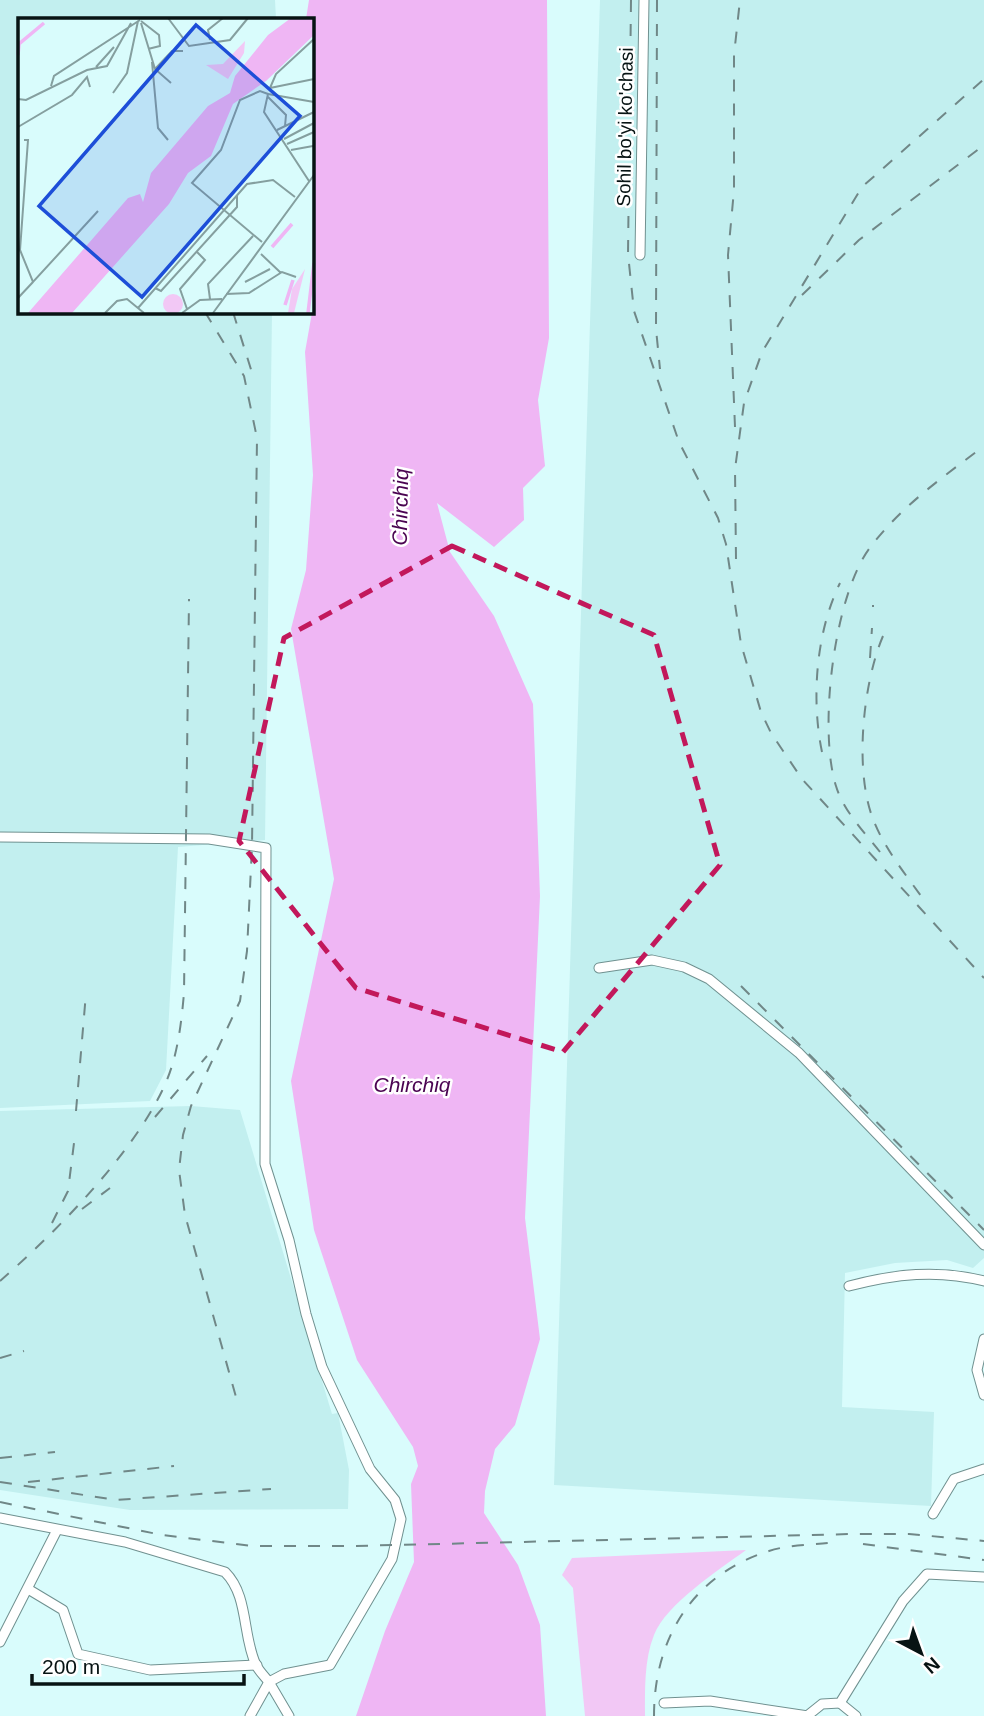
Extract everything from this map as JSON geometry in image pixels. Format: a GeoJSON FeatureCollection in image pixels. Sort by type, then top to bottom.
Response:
{"type":"FeatureCollection","features":[{"type":"Feature","properties":{"kind":"street","name":"Sohil bo'yi ko'chasi"},"geometry":{"type":"LineString","coordinates":[[640,255],[644,0]]}},
{"type":"Feature","properties":{"kind":"street"},"geometry":{"type":"LineString","coordinates":[[0,837],[209,838],[266,848],[265,1164],[289,1240],[306,1314],[322,1367],[370,1469],[395,1500],[401,1519],[392,1559],[330,1665],[284,1674],[269,1682],[250,1716]]}},
{"type":"Feature","properties":{"kind":"street"},"geometry":{"type":"LineString","coordinates":[[599,968],[652,960],[684,967],[709,979],[799,1054],[984,1245]]}},
{"type":"Feature","properties":{"kind":"street"},"geometry":{"type":"LineString","coordinates":[[849,1286],[919,1273],[948,1274],[984,1280]]}},
{"type":"Feature","properties":{"kind":"street"},"geometry":{"type":"LineString","coordinates":[[984,1339],[977,1370],[984,1395]]}},
{"type":"Feature","properties":{"kind":"street"},"geometry":{"type":"LineString","coordinates":[[933,1514],[954,1479],[984,1469]]}},
{"type":"Feature","properties":{"kind":"street"},"geometry":{"type":"LineString","coordinates":[[0,1518],[125,1542],[225,1572],[234,1581],[239,1595],[257,1665],[289,1716]]}},
{"type":"Feature","properties":{"kind":"street"},"geometry":{"type":"LineString","coordinates":[[0,1642],[57,1530]]}},
{"type":"Feature","properties":{"kind":"street"},"geometry":{"type":"LineString","coordinates":[[840,1703],[903,1601],[927,1574],[984,1577]]}},
{"type":"Feature","properties":{"kind":"street"},"geometry":{"type":"LineString","coordinates":[[28,1589],[63,1610],[78,1654],[150,1670],[257,1665]]}},
{"type":"Feature","properties":{"kind":"street"},"geometry":{"type":"LineString","coordinates":[[664,1703],[710,1701],[808,1716],[822,1704],[840,1703],[856,1716]]}},
{"type":"Feature","properties":{"kind":"highlighted area"},"geometry":{"type":"Polygon","coordinates":[[[452,546],[654,635],[720,865],[563,1052],[356,988],[239,841],[284,638],[452,546]]]}},
{"type":"Feature","properties":{"kind":"shaded area"},"geometry":{"type":"Polygon","coordinates":[[[0,0],[275,0],[276,18],[18,18],[18,313],[272,313],[265,840],[178,847],[166,1070],[150,1101],[0,1108],[0,0]]]}},
{"type":"Feature","properties":{"kind":"shaded area"},"geometry":{"type":"Polygon","coordinates":[[[600,0],[984,0],[984,1258],[973,1268],[947,1260],[895,1263],[845,1273],[842,1407],[934,1412],[931,1506],[554,1485],[600,0]]]}},
{"type":"Feature","properties":{"kind":"shaded area"},"geometry":{"type":"Polygon","coordinates":[[[191,1106],[240,1110],[332,1414],[338,1413],[349,1470],[348,1509],[130,1510],[0,1490],[0,1111],[191,1106]]]}},
{"type":"Feature","properties":{"kind":"shaded area"},"geometry":{"type":"Polygon","coordinates":[[[746,1550],[694,1588],[660,1623],[648,1655],[645,1716],[585,1716],[573,1588],[562,1575],[572,1558],[746,1550]]]}},
{"type":"Feature","properties":{"kind":"water","name":"Chirchiq"},"geometry":{"type":"Polygon","coordinates":[[[309,0],[547,0],[549,338],[538,400],[545,466],[523,488],[524,520],[494,547],[437,503],[450,552],[494,616],[533,704],[540,896],[525,1218],[540,1339],[515,1425],[495,1449],[485,1491],[484,1513],[518,1565],[540,1625],[546,1716],[356,1716],[385,1631],[414,1562],[411,1484],[418,1466],[413,1447],[357,1360],[314,1230],[291,1081],[334,879],[291,629],[306,570],[313,475],[305,352],[316,290],[313,223],[313,18],[306,18],[309,0]]]}},
{"type":"Feature","properties":{"kind":"railway"},"geometry":{"type":"LineString","coordinates":[[631,0],[628,254],[634,311],[679,442],[718,518],[726,544],[741,644],[761,712],[771,733],[802,779],[984,978]]}},
{"type":"Feature","properties":{"kind":"railway"},"geometry":{"type":"LineString","coordinates":[[657,0],[656,329],[660,369]]}},
{"type":"Feature","properties":{"kind":"railway"},"geometry":{"type":"LineString","coordinates":[[735,427],[728,255],[734,190],[734,55],[740,0]]}},
{"type":"Feature","properties":{"kind":"railway"},"geometry":{"type":"LineString","coordinates":[[736,559],[735,469],[744,403],[762,352],[862,187],[984,79]]}},
{"type":"Feature","properties":{"kind":"railway"},"geometry":{"type":"LineString","coordinates":[[802,295],[859,240],[984,145]]}},
{"type":"Feature","properties":{"kind":"railway"},"geometry":{"type":"LineString","coordinates":[[206,313],[244,376],[257,438],[252,846],[247,951],[240,1001],[191,1106],[183,1135],[179,1170],[185,1215],[236,1397]]}},
{"type":"Feature","properties":{"kind":"railway"},"geometry":{"type":"LineString","coordinates":[[233,313],[254,379]]}},
{"type":"Feature","properties":{"kind":"railway"},"geometry":{"type":"LineString","coordinates":[[880,852],[839,795],[831,761],[829,699],[838,630],[857,571],[869,549],[894,520],[923,493],[984,446]]}},
{"type":"Feature","properties":{"kind":"railway"},"geometry":{"type":"LineString","coordinates":[[822,752],[817,710],[818,666],[826,623],[840,583]]}},
{"type":"Feature","properties":{"kind":"railway"},"geometry":{"type":"LineString","coordinates":[[0,1281],[90,1193],[131,1142],[162,1091],[175,1056],[184,993],[189,599]]}},
{"type":"Feature","properties":{"kind":"railway"},"geometry":{"type":"LineString","coordinates":[[870,658],[872,628]]}},
{"type":"Feature","properties":{"kind":"railway"},"geometry":{"type":"LineString","coordinates":[[883,636],[870,678],[863,727],[867,799],[883,840],[924,900]]}},
{"type":"Feature","properties":{"kind":"railway"},"geometry":{"type":"LineString","coordinates":[[741,986],[984,1230]]}},
{"type":"Feature","properties":{"kind":"railway"},"geometry":{"type":"LineString","coordinates":[[76,1111],[86,993]]}},
{"type":"Feature","properties":{"kind":"railway"},"geometry":{"type":"LineString","coordinates":[[155,1117],[207,1056]]}},
{"type":"Feature","properties":{"kind":"railway"},"geometry":{"type":"LineString","coordinates":[[52,1223],[68,1191],[75,1135]]}},
{"type":"Feature","properties":{"kind":"railway"},"geometry":{"type":"LineString","coordinates":[[82,1209],[110,1188]]}},
{"type":"Feature","properties":{"kind":"railway"},"geometry":{"type":"LineString","coordinates":[[0,1358],[24,1351]]}},
{"type":"Feature","properties":{"kind":"railway"},"geometry":{"type":"LineString","coordinates":[[0,1458],[55,1452]]}},
{"type":"Feature","properties":{"kind":"railway"},"geometry":{"type":"LineString","coordinates":[[28,1482],[174,1466]]}},
{"type":"Feature","properties":{"kind":"railway"},"geometry":{"type":"LineString","coordinates":[[0,1482],[116,1500],[271,1489]]}},
{"type":"Feature","properties":{"kind":"railway"},"geometry":{"type":"LineString","coordinates":[[0,1502],[162,1535],[253,1546],[853,1534],[909,1534],[984,1541]]}},
{"type":"Feature","properties":{"kind":"railway"},"geometry":{"type":"LineString","coordinates":[[654,1716],[661,1661],[670,1636],[699,1593],[742,1562],[769,1551],[828,1543]]}},
{"type":"Feature","properties":{"kind":"railway"},"geometry":{"type":"LineString","coordinates":[[863,1544],[984,1560]]}}]}
